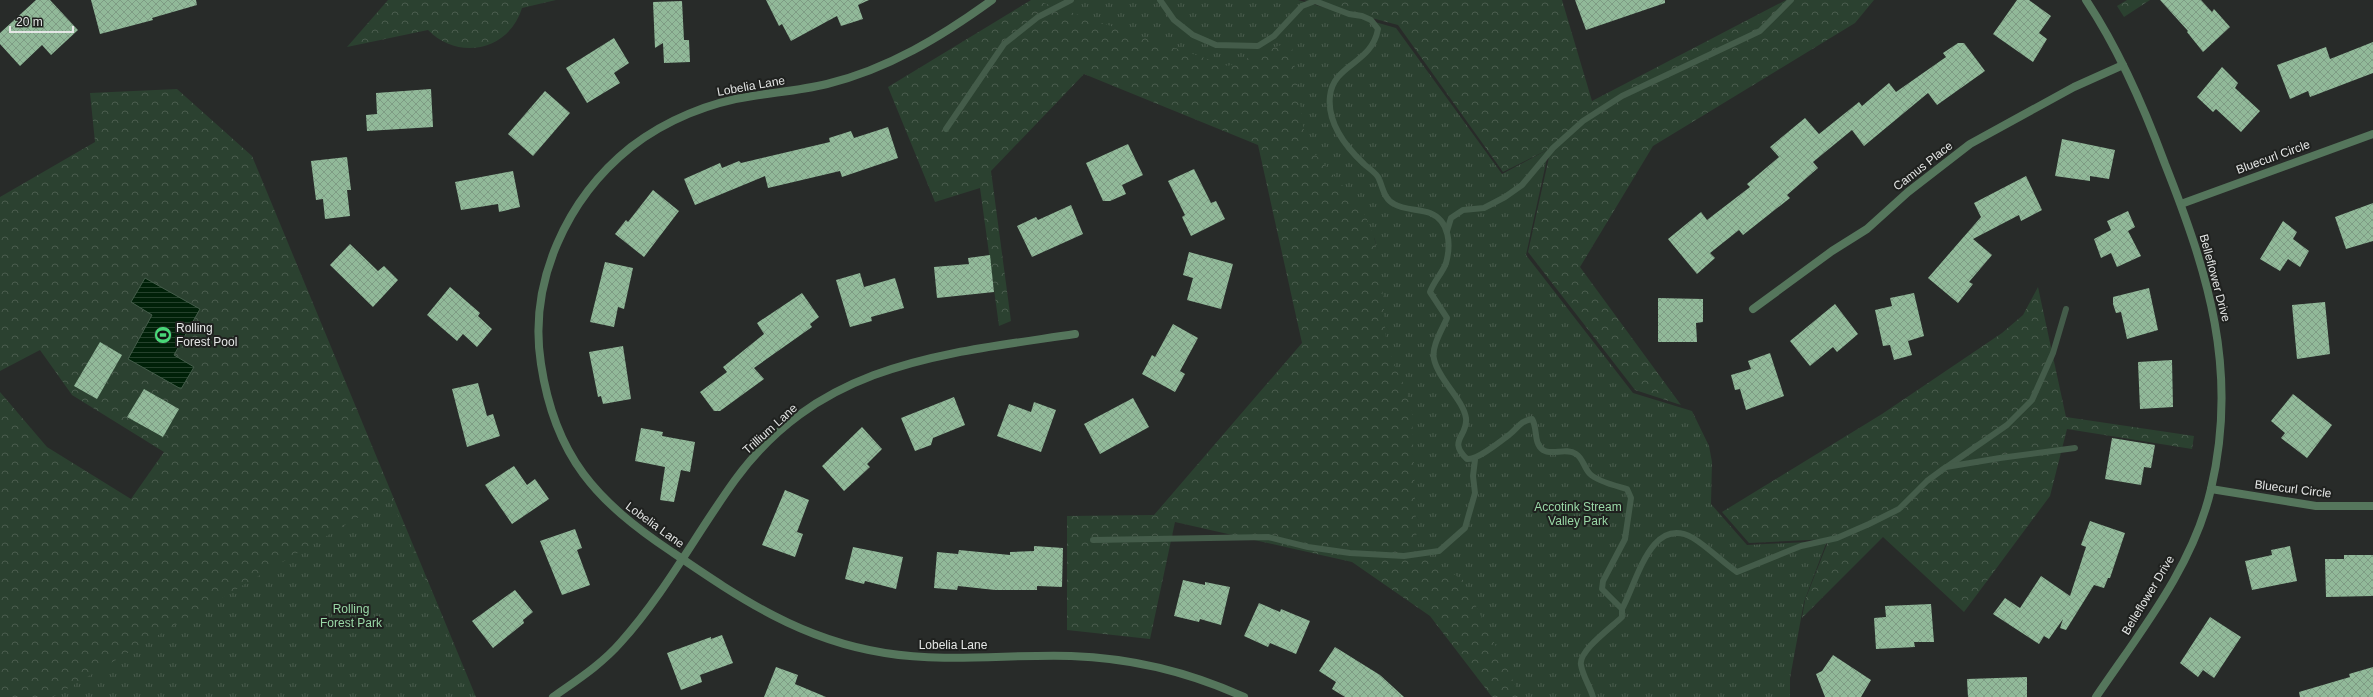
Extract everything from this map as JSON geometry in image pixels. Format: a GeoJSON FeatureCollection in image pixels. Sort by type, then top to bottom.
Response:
{"type":"FeatureCollection","features":[{"type":"Feature","properties":{"kind":"street","name":"Lobelia Lane"},"geometry":{"type":"LineString","coordinates":[[992,0],[950,30],[906,54],[857,75],[819,86],[722,102],[684,115],[656,130],[629,148],[600,177],[567,222],[555,246],[545,276],[539,320],[539,356],[550,408],[573,459],[604,500],[631,525],[742,600],[768,615],[813,634],[856,648],[922,658],[1071,656],[1120,660],[1186,674],[1244,697]]}},
{"type":"Feature","properties":{"kind":"street","name":"Belleflower Drive"},"geometry":{"type":"LineString","coordinates":[[2086,0],[2123,65],[2145,110],[2181,204],[2212,304],[2220,352],[2222,400],[2219,442],[2211,489],[2198,530],[2178,573],[2096,697]]}},
{"type":"Feature","properties":{"kind":"street","name":"Camus Place"},"geometry":{"type":"LineString","coordinates":[[1753,309],[1832,250],[1867,230],[1908,192],[1970,144],[2074,87],[2123,65]]}},
{"type":"Feature","properties":{"kind":"street","name":"Bluecurl Circle"},"geometry":{"type":"LineString","coordinates":[[2181,204],[2373,134]]}},
{"type":"Feature","properties":{"kind":"street","name":"Trillium Lane"},"geometry":{"type":"LineString","coordinates":[[553,697],[597,666],[621,643],[646,612],[735,480],[753,458],[793,421],[837,391],[877,372],[918,360],[1075,334]]}},
{"type":"Feature","properties":{"kind":"street","name":"Bluecurl Circle"},"geometry":{"type":"LineString","coordinates":[[2211,489],[2316,506],[2373,506]]}},
{"type":"Feature","properties":{"kind":"green space"},"geometry":{"type":"Polygon","coordinates":[[[388,0],[556,0],[522,8],[515,23],[506,34],[494,42],[481,47],[467,48],[454,46],[440,40],[428,30],[347,47],[388,0]]]}},
{"type":"Feature","properties":{"kind":"green space"},"geometry":{"type":"Polygon","coordinates":[[[1031,0],[1043,0],[1293,39],[1359,200],[1371,222],[1404,378],[1465,578],[1524,697],[1492,697],[1430,616],[1352,562],[1175,522],[1150,639],[1067,630],[1067,516],[1154,515],[1302,343],[1258,145],[1084,74],[991,171],[1011,321],[999,326],[980,188],[935,202],[888,87],[1031,0]]]}},
{"type":"Feature","properties":{"kind":"green space","name":"Accotink Stream Valley Park"},"geometry":{"type":"Polygon","coordinates":[[[1035,0],[1298,0],[1396,28],[1502,174],[1549,149],[1526,255],[1633,393],[1692,411],[1709,446],[1712,462],[1711,504],[1747,545],[1827,541],[1804,602],[1790,678],[1790,697],[1521,697],[1463,580],[1417,552],[1412,414],[1406,389],[1394,365],[1386,340],[1383,296],[1375,240],[1366,217],[1357,202],[1313,152],[1305,138],[1291,41],[1228,66],[1035,0]]]}},
{"type":"Feature","properties":{"kind":"green space"},"geometry":{"type":"Polygon","coordinates":[[[1304,0],[1562,0],[1592,101],[1786,0],[1874,0],[1855,23],[1653,146],[1580,267],[1681,405],[1635,390],[1528,252],[1551,148],[1503,172],[1398,25],[1304,0]]]}},
{"type":"Feature","properties":{"kind":"green space"},"geometry":{"type":"Polygon","coordinates":[[[2127,0],[2150,0],[2124,17],[2117,6],[2127,0]]]}},
{"type":"Feature","properties":{"kind":"green space"},"geometry":{"type":"Polygon","coordinates":[[[177,89],[252,156],[476,697],[0,697],[0,392],[47,447],[131,499],[164,452],[72,395],[40,350],[0,371],[0,197],[95,142],[90,93],[177,89]],[[153,315],[128,359],[174,356],[153,315]]]}},
{"type":"Feature","properties":{"kind":"green space"},"geometry":{"type":"Polygon","coordinates":[[[2038,287],[2066,417],[2194,436],[2192,449],[2067,429],[2050,496],[1964,612],[1883,537],[1802,618],[1805,600],[1829,539],[1749,543],[1722,512],[1882,414],[2002,333],[2023,315],[2038,287]]]}},
{"type":"Feature","properties":{"kind":"green space","name":"Rolling Forest Park"},"geometry":{"type":"Polygon","coordinates":[[[391,498],[474,697],[53,697],[391,498]]]}},
{"type":"Feature","properties":{"kind":"shaded area","name":"Rolling Forest Pool"},"geometry":{"type":"Polygon","coordinates":[[[145,278],[200,309],[174,355],[194,367],[181,389],[128,359],[152,315],[131,302],[145,278]]]}},
{"type":"Feature","properties":{"kind":"building"},"geometry":{"type":"Polygon","coordinates":[[[36,0],[50,0],[78,30],[51,55],[42,45],[20,66],[0,44],[0,33],[36,0]]]}},
{"type":"Feature","properties":{"kind":"building"},"geometry":{"type":"Polygon","coordinates":[[[91,0],[196,0],[197,5],[152,18],[153,20],[100,34],[91,0]]]}},
{"type":"Feature","properties":{"kind":"building"},"geometry":{"type":"Polygon","coordinates":[[[766,0],[869,0],[858,5],[863,19],[841,26],[837,16],[791,41],[782,24],[779,26],[766,0]]]}},
{"type":"Feature","properties":{"kind":"building"},"geometry":{"type":"Polygon","coordinates":[[[1575,0],[1665,0],[1665,3],[1586,30],[1575,0]]]}},
{"type":"Feature","properties":{"kind":"building"},"geometry":{"type":"Polygon","coordinates":[[[2017,0],[2029,0],[2051,16],[2039,33],[2047,39],[2033,62],[1993,34],[2017,0]]]}},
{"type":"Feature","properties":{"kind":"building"},"geometry":{"type":"Polygon","coordinates":[[[2160,0],[2201,0],[2212,12],[2214,9],[2230,27],[2203,52],[2187,32],[2188,31],[2160,0]]]}},
{"type":"Feature","properties":{"kind":"building"},"geometry":{"type":"Polygon","coordinates":[[[682,1],[684,40],[689,40],[690,62],[664,63],[663,43],[655,48],[653,2],[682,1]]]}},
{"type":"Feature","properties":{"kind":"building"},"geometry":{"type":"Polygon","coordinates":[[[614,38],[629,63],[614,73],[620,83],[587,103],[566,68],[614,38]]]}},
{"type":"Feature","properties":{"kind":"building"},"geometry":{"type":"Polygon","coordinates":[[[2373,42],[2373,73],[2310,97],[2308,91],[2290,99],[2277,65],[2326,47],[2330,59],[2373,42]]]}},
{"type":"Feature","properties":{"kind":"building"},"geometry":{"type":"Polygon","coordinates":[[[1958,43],[1964,43],[1985,71],[1937,105],[1928,93],[1864,146],[1852,130],[1813,162],[1818,168],[1787,195],[1790,198],[1743,235],[1739,230],[1710,253],[1715,258],[1697,274],[1668,239],[1701,212],[1707,220],[1750,187],[1747,184],[1779,157],[1770,147],[1805,118],[1819,134],[1859,102],[1862,106],[1889,83],[1896,92],[1946,57],[1943,53],[1958,43]]]}},
{"type":"Feature","properties":{"kind":"building"},"geometry":{"type":"Polygon","coordinates":[[[2222,67],[2238,83],[2235,88],[2260,111],[2241,132],[2216,109],[2213,112],[2197,97],[2222,67]]]}},
{"type":"Feature","properties":{"kind":"building"},"geometry":{"type":"Polygon","coordinates":[[[431,89],[433,127],[367,131],[366,115],[377,114],[376,93],[431,89]]]}},
{"type":"Feature","properties":{"kind":"building"},"geometry":{"type":"Polygon","coordinates":[[[545,91],[570,113],[533,156],[508,134],[545,91]]]}},
{"type":"Feature","properties":{"kind":"building"},"geometry":{"type":"Polygon","coordinates":[[[888,127],[898,158],[842,177],[840,171],[768,188],[765,176],[695,205],[684,179],[720,163],[722,168],[739,161],[741,163],[830,142],[829,138],[851,131],[854,138],[888,127]]]}},
{"type":"Feature","properties":{"kind":"building"},"geometry":{"type":"Polygon","coordinates":[[[2062,139],[2115,150],[2109,179],[2090,176],[2090,181],[2055,176],[2062,139]]]}},
{"type":"Feature","properties":{"kind":"building"},"geometry":{"type":"Polygon","coordinates":[[[1128,144],[1143,175],[1122,185],[1126,194],[1110,201],[1103,201],[1086,163],[1128,144]]]}},
{"type":"Feature","properties":{"kind":"building"},"geometry":{"type":"Polygon","coordinates":[[[347,157],[351,190],[347,190],[350,216],[325,219],[323,199],[316,200],[311,161],[347,157]]]}},
{"type":"Feature","properties":{"kind":"building"},"geometry":{"type":"Polygon","coordinates":[[[1194,169],[1211,203],[1216,201],[1225,219],[1191,236],[1182,217],[1185,215],[1168,181],[1194,169]]]}},
{"type":"Feature","properties":{"kind":"building"},"geometry":{"type":"Polygon","coordinates":[[[513,171],[520,207],[499,212],[498,204],[461,210],[455,182],[513,171]]]}},
{"type":"Feature","properties":{"kind":"building"},"geometry":{"type":"Polygon","coordinates":[[[2026,176],[2042,210],[2021,221],[2019,215],[1973,239],[1992,255],[1969,282],[1973,284],[1958,303],[1928,278],[1981,217],[1974,203],[2026,176]]]}},
{"type":"Feature","properties":{"kind":"building"},"geometry":{"type":"Polygon","coordinates":[[[653,190],[679,211],[644,257],[615,234],[626,220],[628,222],[653,190]]]}},
{"type":"Feature","properties":{"kind":"building"},"geometry":{"type":"Polygon","coordinates":[[[2373,203],[2373,241],[2346,249],[2335,217],[2373,203]]]}},
{"type":"Feature","properties":{"kind":"building"},"geometry":{"type":"Polygon","coordinates":[[[1071,205],[1083,234],[1032,257],[1017,226],[1036,217],[1038,220],[1071,205]]]}},
{"type":"Feature","properties":{"kind":"building"},"geometry":{"type":"Polygon","coordinates":[[[2128,211],[2135,227],[2128,231],[2141,256],[2117,267],[2111,253],[2101,258],[2094,239],[2111,230],[2107,221],[2128,211]]]}},
{"type":"Feature","properties":{"kind":"building"},"geometry":{"type":"Polygon","coordinates":[[[2283,221],[2297,232],[2293,239],[2309,251],[2300,267],[2288,259],[2280,271],[2260,259],[2283,221]]]}},
{"type":"Feature","properties":{"kind":"building"},"geometry":{"type":"Polygon","coordinates":[[[350,244],[378,271],[384,266],[398,280],[373,307],[330,265],[350,244]]]}},
{"type":"Feature","properties":{"kind":"building"},"geometry":{"type":"Polygon","coordinates":[[[1189,252],[1233,264],[1221,309],[1187,300],[1193,278],[1183,275],[1189,252]]]}},
{"type":"Feature","properties":{"kind":"building"},"geometry":{"type":"Polygon","coordinates":[[[990,255],[994,292],[937,298],[934,267],[969,264],[968,258],[990,255]]]}},
{"type":"Feature","properties":{"kind":"building"},"geometry":{"type":"Polygon","coordinates":[[[605,262],[633,268],[624,309],[618,307],[614,327],[590,322],[605,262]]]}},
{"type":"Feature","properties":{"kind":"building"},"geometry":{"type":"Polygon","coordinates":[[[860,273],[864,287],[895,278],[904,308],[871,317],[872,321],[850,327],[836,280],[860,273]]]}},
{"type":"Feature","properties":{"kind":"building"},"geometry":{"type":"Polygon","coordinates":[[[450,287],[480,313],[478,316],[492,329],[477,347],[463,334],[457,341],[427,315],[450,287]]]}},
{"type":"Feature","properties":{"kind":"building"},"geometry":{"type":"Polygon","coordinates":[[[2149,288],[2158,330],[2127,339],[2121,312],[2116,313],[2113,304],[2113,297],[2149,288]]]}},
{"type":"Feature","properties":{"kind":"building"},"geometry":{"type":"Polygon","coordinates":[[[802,293],[819,317],[810,324],[812,327],[754,368],[764,379],[720,411],[714,411],[700,392],[727,372],[723,367],[764,334],[757,323],[802,293]]]}},
{"type":"Feature","properties":{"kind":"building"},"geometry":{"type":"Polygon","coordinates":[[[1914,293],[1924,336],[1908,341],[1912,355],[1894,360],[1890,345],[1883,346],[1875,310],[1892,306],[1890,298],[1914,293]]]}},
{"type":"Feature","properties":{"kind":"building"},"geometry":{"type":"Polygon","coordinates":[[[1658,298],[1703,299],[1703,322],[1696,323],[1697,342],[1658,342],[1658,298]]]}},
{"type":"Feature","properties":{"kind":"building"},"geometry":{"type":"Polygon","coordinates":[[[2325,302],[2330,354],[2297,359],[2292,305],[2325,302]]]}},
{"type":"Feature","properties":{"kind":"building"},"geometry":{"type":"Polygon","coordinates":[[[1835,304],[1858,334],[1837,352],[1833,347],[1810,366],[1790,341],[1835,304]]]}},
{"type":"Feature","properties":{"kind":"building"},"geometry":{"type":"Polygon","coordinates":[[[1173,324],[1198,338],[1180,371],[1185,374],[1175,392],[1142,374],[1152,355],[1155,357],[1173,324]]]}},
{"type":"Feature","properties":{"kind":"building"},"geometry":{"type":"Polygon","coordinates":[[[100,342],[122,355],[97,399],[74,386],[100,342]]]}},
{"type":"Feature","properties":{"kind":"building"},"geometry":{"type":"Polygon","coordinates":[[[623,346],[631,399],[603,404],[601,396],[598,397],[589,352],[623,346]]]}},
{"type":"Feature","properties":{"kind":"building"},"geometry":{"type":"Polygon","coordinates":[[[1770,353],[1784,396],[1746,410],[1740,389],[1735,390],[1731,375],[1751,369],[1748,361],[1770,353]]]}},
{"type":"Feature","properties":{"kind":"building"},"geometry":{"type":"Polygon","coordinates":[[[2172,360],[2173,407],[2140,409],[2138,362],[2172,360]]]}},
{"type":"Feature","properties":{"kind":"building"},"geometry":{"type":"Polygon","coordinates":[[[478,383],[487,416],[493,414],[500,436],[467,447],[452,389],[478,383]]]}},
{"type":"Feature","properties":{"kind":"building"},"geometry":{"type":"Polygon","coordinates":[[[144,389],[179,409],[163,437],[127,417],[144,389]]]}},
{"type":"Feature","properties":{"kind":"building"},"geometry":{"type":"Polygon","coordinates":[[[2293,394],[2332,425],[2307,458],[2281,438],[2285,433],[2271,421],[2293,394]]]}},
{"type":"Feature","properties":{"kind":"building"},"geometry":{"type":"Polygon","coordinates":[[[954,397],[965,425],[933,438],[931,445],[915,451],[901,418],[954,397]]]}},
{"type":"Feature","properties":{"kind":"building"},"geometry":{"type":"Polygon","coordinates":[[[1133,398],[1149,427],[1100,454],[1084,424],[1133,398]]]}},
{"type":"Feature","properties":{"kind":"building"},"geometry":{"type":"Polygon","coordinates":[[[1034,402],[1056,410],[1041,452],[997,436],[1009,404],[1031,412],[1034,402]]]}},
{"type":"Feature","properties":{"kind":"building"},"geometry":{"type":"Polygon","coordinates":[[[862,427],[882,449],[867,464],[870,467],[844,491],[822,466],[862,427]]]}},
{"type":"Feature","properties":{"kind":"building"},"geometry":{"type":"Polygon","coordinates":[[[641,428],[663,432],[662,436],[695,442],[690,472],[681,470],[674,502],[660,500],[665,467],[635,461],[641,428]]]}},
{"type":"Feature","properties":{"kind":"building"},"geometry":{"type":"Polygon","coordinates":[[[2112,438],[2155,445],[2151,468],[2144,467],[2141,485],[2105,479],[2112,438]]]}},
{"type":"Feature","properties":{"kind":"building"},"geometry":{"type":"Polygon","coordinates":[[[514,466],[527,485],[535,479],[549,499],[512,524],[485,485],[514,466]]]}},
{"type":"Feature","properties":{"kind":"building"},"geometry":{"type":"Polygon","coordinates":[[[785,490],[809,500],[797,532],[803,534],[795,557],[762,545],[785,490]]]}},
{"type":"Feature","properties":{"kind":"building"},"geometry":{"type":"Polygon","coordinates":[[[2090,521],[2125,533],[2110,578],[2108,578],[2104,588],[2094,585],[2066,630],[2060,628],[2063,619],[2049,639],[2044,636],[2039,644],[1993,614],[2005,598],[2020,608],[2041,576],[2070,596],[2086,547],[2081,545],[2090,521]]]}},
{"type":"Feature","properties":{"kind":"building"},"geometry":{"type":"Polygon","coordinates":[[[575,529],[582,548],[577,550],[590,585],[562,595],[540,541],[575,529]]]}},
{"type":"Feature","properties":{"kind":"building"},"geometry":{"type":"Polygon","coordinates":[[[1034,546],[1063,548],[1062,587],[1037,586],[1037,590],[995,590],[958,586],[957,590],[934,588],[937,552],[958,554],[959,550],[1010,555],[1010,552],[1034,551],[1034,546]]]}},
{"type":"Feature","properties":{"kind":"building"},"geometry":{"type":"Polygon","coordinates":[[[2290,546],[2297,581],[2252,590],[2245,561],[2272,555],[2271,550],[2290,546]]]}},
{"type":"Feature","properties":{"kind":"building"},"geometry":{"type":"Polygon","coordinates":[[[853,547],[903,557],[896,589],[865,581],[864,584],[845,579],[853,547]]]}},
{"type":"Feature","properties":{"kind":"building"},"geometry":{"type":"Polygon","coordinates":[[[2344,555],[2373,555],[2373,596],[2326,597],[2325,559],[2344,559],[2344,555]]]}},
{"type":"Feature","properties":{"kind":"building"},"geometry":{"type":"Polygon","coordinates":[[[1183,580],[1205,585],[1205,582],[1230,587],[1221,625],[1200,619],[1199,622],[1174,616],[1183,580]]]}},
{"type":"Feature","properties":{"kind":"building"},"geometry":{"type":"Polygon","coordinates":[[[515,590],[533,612],[523,620],[524,623],[493,648],[472,621],[515,590]]]}},
{"type":"Feature","properties":{"kind":"building"},"geometry":{"type":"Polygon","coordinates":[[[1259,603],[1280,612],[1281,609],[1310,621],[1296,654],[1270,643],[1268,647],[1244,636],[1259,603]]]}},
{"type":"Feature","properties":{"kind":"building"},"geometry":{"type":"Polygon","coordinates":[[[1931,604],[1934,642],[1914,642],[1915,647],[1876,649],[1874,618],[1886,617],[1885,606],[1931,604]]]}},
{"type":"Feature","properties":{"kind":"building"},"geometry":{"type":"Polygon","coordinates":[[[2210,617],[2241,637],[2214,678],[2203,670],[2198,677],[2180,663],[2210,617]]]}},
{"type":"Feature","properties":{"kind":"building"},"geometry":{"type":"Polygon","coordinates":[[[722,635],[733,663],[700,675],[702,682],[681,690],[667,653],[711,637],[711,639],[722,635]]]}},
{"type":"Feature","properties":{"kind":"building"},"geometry":{"type":"Polygon","coordinates":[[[1335,647],[1380,675],[1404,697],[1345,697],[1332,689],[1336,682],[1319,671],[1335,647]]]}},
{"type":"Feature","properties":{"kind":"building"},"geometry":{"type":"Polygon","coordinates":[[[1833,655],[1871,680],[1861,697],[1825,697],[1816,674],[1822,671],[1833,655]]]}},
{"type":"Feature","properties":{"kind":"building"},"geometry":{"type":"Polygon","coordinates":[[[776,667],[798,675],[795,684],[826,697],[764,697],[776,667]]]}},
{"type":"Feature","properties":{"kind":"building"},"geometry":{"type":"Polygon","coordinates":[[[2373,667],[2373,697],[2300,697],[2299,692],[2350,677],[2349,674],[2373,667]]]}},
{"type":"Feature","properties":{"kind":"building"},"geometry":{"type":"Polygon","coordinates":[[[2027,677],[2027,697],[1968,697],[1967,679],[2027,677]]]}},
{"type":"Feature","properties":{"kind":"waterway"},"geometry":{"type":"LineString","coordinates":[[946,129],[1004,44],[1038,17],[1071,0]]}},
{"type":"Feature","properties":{"kind":"waterway"},"geometry":{"type":"LineString","coordinates":[[1160,0],[1174,20],[1193,35],[1216,45],[1258,46],[1274,36],[1302,6],[1315,1],[1349,14],[1362,16],[1371,20],[1378,29],[1374,41],[1368,50],[1345,70],[1333,85],[1330,96],[1330,106],[1339,133],[1357,157],[1378,177],[1388,199],[1398,206],[1430,213],[1437,217],[1445,228],[1448,241],[1448,256],[1443,270],[1430,292],[1447,318],[1435,344],[1433,354],[1440,374],[1460,404],[1466,418],[1466,424],[1458,443],[1461,453],[1467,459],[1477,457],[1509,435],[1522,423],[1532,419],[1538,443],[1543,450],[1547,452],[1568,451],[1576,454],[1593,477],[1627,489],[1631,498],[1625,539],[1603,581],[1602,589],[1622,609],[1622,617],[1590,646],[1581,659],[1582,669],[1593,697]]}},
{"type":"Feature","properties":{"kind":"waterway"},"geometry":{"type":"LineString","coordinates":[[1447,231],[1451,218],[1463,210],[1484,208],[1505,197],[1522,185],[1553,148],[1583,121],[1622,96],[1760,31],[1791,0]]}},
{"type":"Feature","properties":{"kind":"waterway"},"geometry":{"type":"LineString","coordinates":[[1948,466],[2007,425],[2032,400],[2053,353],[2066,309]]}},
{"type":"Feature","properties":{"kind":"waterway"},"geometry":{"type":"LineString","coordinates":[[1622,609],[1647,554],[1656,543],[1666,535],[1679,533],[1693,538],[1737,572],[1801,546],[1837,538],[1899,509],[1927,481],[1946,467],[2075,448]]}},
{"type":"Feature","properties":{"kind":"waterway"},"geometry":{"type":"LineString","coordinates":[[1093,540],[1268,537],[1308,547],[1350,553],[1404,556],[1439,551],[1465,528],[1475,493],[1473,476],[1475,460]]}},
{"type":"Feature","properties":{"kind":"place","name":"Rolling Forest Pool"},"geometry":{"type":"Point","coordinates":[163,335]}}]}
